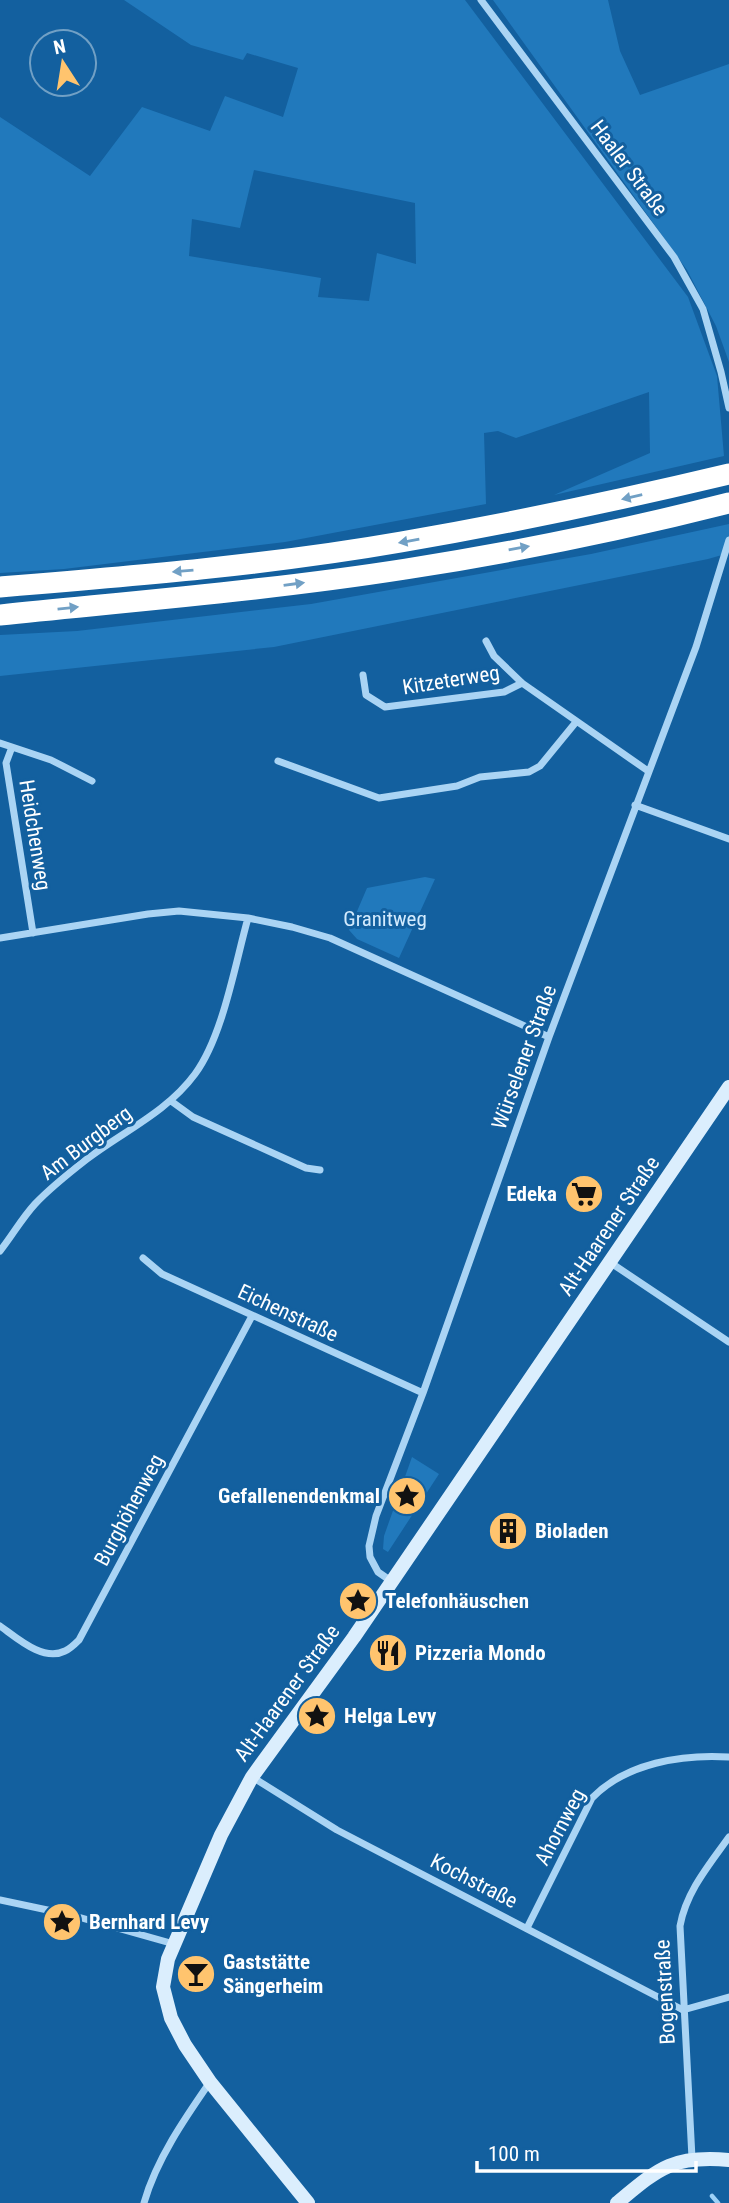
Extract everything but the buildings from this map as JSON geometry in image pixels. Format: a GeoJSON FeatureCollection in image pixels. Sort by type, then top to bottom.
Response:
{"type":"FeatureCollection","features":[{"type":"Feature","properties":{"kind":"highway"},"geometry":{"type":"LineString","coordinates":[[0,587],[226,567],[399,543],[576,510],[729,474]]}},
{"type":"Feature","properties":{"kind":"highway"},"geometry":{"type":"LineString","coordinates":[[0,615],[235,591],[406,569],[578,537],[729,503]]}},
{"type":"Feature","properties":{"kind":"main road","name":"Alt-Haarener Straße"},"geometry":{"type":"LineString","coordinates":[[308,2203],[210,2082],[185,2045],[166,2002],[163,1987],[164,1974],[174,1944],[221,1835],[252,1777],[333,1667],[729,1087]]}},
{"type":"Feature","properties":{"kind":"main road"},"geometry":{"type":"LineString","coordinates":[[617,2203],[650,2176],[670,2164],[692,2158],[729,2161]]}},
{"type":"Feature","properties":{"kind":"street","name":"Haaler Straße"},"geometry":{"type":"LineString","coordinates":[[481,0],[674,257],[703,309],[729,408]]}},
{"type":"Feature","properties":{"kind":"street","name":"Würselener Straße"},"geometry":{"type":"LineString","coordinates":[[391,1581],[377,1572],[372,1564],[369,1546],[376,1516],[423,1393],[549,1037],[696,647],[729,540]]}},
{"type":"Feature","properties":{"kind":"street","name":"Kitzeterweg"},"geometry":{"type":"LineString","coordinates":[[486,641],[494,656],[522,683],[649,771]]}},
{"type":"Feature","properties":{"kind":"street","name":"Kitzeterweg"},"geometry":{"type":"LineString","coordinates":[[363,675],[366,695],[385,707],[504,692],[522,683]]}},
{"type":"Feature","properties":{"kind":"street"},"geometry":{"type":"LineString","coordinates":[[278,761],[379,798],[457,786],[480,776],[529,772],[540,766],[576,722]]}},
{"type":"Feature","properties":{"kind":"street"},"geometry":{"type":"LineString","coordinates":[[0,743],[12,747]]}},
{"type":"Feature","properties":{"kind":"street","name":"Heidchenweg"},"geometry":{"type":"LineString","coordinates":[[33,933],[6,763],[12,747],[51,760],[92,781]]}},
{"type":"Feature","properties":{"kind":"street"},"geometry":{"type":"LineString","coordinates":[[635,805],[729,839]]}},
{"type":"Feature","properties":{"kind":"street"},"geometry":{"type":"LineString","coordinates":[[0,938],[179,911],[248,918],[292,927],[330,939],[549,1037]]}},
{"type":"Feature","properties":{"kind":"street","name":"Am Burgberg"},"geometry":{"type":"LineString","coordinates":[[0,1251],[35,1205],[68,1174],[171,1101],[195,1073],[211,1044],[248,918]]}},
{"type":"Feature","properties":{"kind":"street"},"geometry":{"type":"LineString","coordinates":[[171,1101],[193,1117],[306,1168],[320,1170]]}},
{"type":"Feature","properties":{"kind":"street","name":"Eichenstraße"},"geometry":{"type":"LineString","coordinates":[[143,1258],[162,1274],[423,1393]]}},
{"type":"Feature","properties":{"kind":"street"},"geometry":{"type":"LineString","coordinates":[[611,1263],[729,1342]]}},
{"type":"Feature","properties":{"kind":"street","name":"Burghöhenweg"},"geometry":{"type":"LineString","coordinates":[[0,1626],[39,1652],[51,1655],[65,1651],[79,1640],[252,1316]]}},
{"type":"Feature","properties":{"kind":"street","name":"Ahornweg"},"geometry":{"type":"LineString","coordinates":[[527,1928],[592,1798],[602,1788],[617,1778],[658,1762],[702,1755],[729,1757]]}},
{"type":"Feature","properties":{"kind":"street","name":"Kochstraße"},"geometry":{"type":"LineString","coordinates":[[252,1777],[337,1830],[683,2010]]}},
{"type":"Feature","properties":{"kind":"street","name":"Bogenstraße"},"geometry":{"type":"LineString","coordinates":[[692,2158],[680,1926],[683,1908],[703,1873],[729,1837]]}},
{"type":"Feature","properties":{"kind":"street"},"geometry":{"type":"LineString","coordinates":[[0,1900],[71,1915],[174,1944]]}},
{"type":"Feature","properties":{"kind":"street"},"geometry":{"type":"LineString","coordinates":[[683,2010],[729,1997]]}},
{"type":"Feature","properties":{"kind":"street"},"geometry":{"type":"LineString","coordinates":[[144,2203],[149,2185],[210,2082]]}},
{"type":"Feature","properties":{"kind":"green space"},"geometry":{"type":"Polygon","coordinates":[[[124,0],[465,0],[688,297],[717,376],[724,456],[554,495],[650,453],[649,392],[516,438],[498,431],[484,433],[486,504],[285,542],[64,569],[0,573],[0,117],[90,176],[142,107],[210,131],[225,96],[283,117],[298,68],[247,53],[243,60],[191,45],[124,0]],[[254,170],[240,228],[192,219],[189,256],[321,278],[318,297],[369,301],[377,253],[416,264],[415,203],[254,170]]]}},
{"type":"Feature","properties":{"kind":"green space"},"geometry":{"type":"Polygon","coordinates":[[[493,0],[608,0],[620,51],[640,95],[729,64],[729,362],[716,326],[687,270],[493,0]]]}},
{"type":"Feature","properties":{"kind":"green space"},"geometry":{"type":"Polygon","coordinates":[[[729,524],[729,553],[708,559],[274,647],[0,676],[0,635],[77,631],[311,604],[591,554],[729,524]]]}},
{"type":"Feature","properties":{"kind":"green space","name":"Granitweg"},"geometry":{"type":"Polygon","coordinates":[[[425,877],[435,879],[399,958],[357,939],[349,930],[367,888],[425,877]]]}},
{"type":"Feature","properties":{"kind":"green space"},"geometry":{"type":"Polygon","coordinates":[[[412,1457],[439,1474],[388,1552],[383,1549],[384,1536],[412,1457]]]}},
{"type":"Feature","properties":{"kind":"waterway"},"geometry":{"type":"LineString","coordinates":[[712,2196],[718,2203]]}},
{"type":"Feature","properties":{"kind":"place","name":"Edeka"},"geometry":{"type":"Point","coordinates":[584,1194]}},
{"type":"Feature","properties":{"kind":"place","name":"Gefallenendenkmal"},"geometry":{"type":"Point","coordinates":[407,1496]}},
{"type":"Feature","properties":{"kind":"place","name":"Bioladen"},"geometry":{"type":"Point","coordinates":[508,1531]}},
{"type":"Feature","properties":{"kind":"place","name":"Telefonhäuschen"},"geometry":{"type":"Point","coordinates":[358,1601]}},
{"type":"Feature","properties":{"kind":"place","name":"Pizzeria Mondo"},"geometry":{"type":"Point","coordinates":[388,1653]}},
{"type":"Feature","properties":{"kind":"place","name":"Helga Levy"},"geometry":{"type":"Point","coordinates":[317,1716]}},
{"type":"Feature","properties":{"kind":"place","name":"Bernhard Levy"},"geometry":{"type":"Point","coordinates":[62,1922]}},
{"type":"Feature","properties":{"kind":"place","name":"Gaststätte Sängerheim"},"geometry":{"type":"Point","coordinates":[196,1974]}}]}
